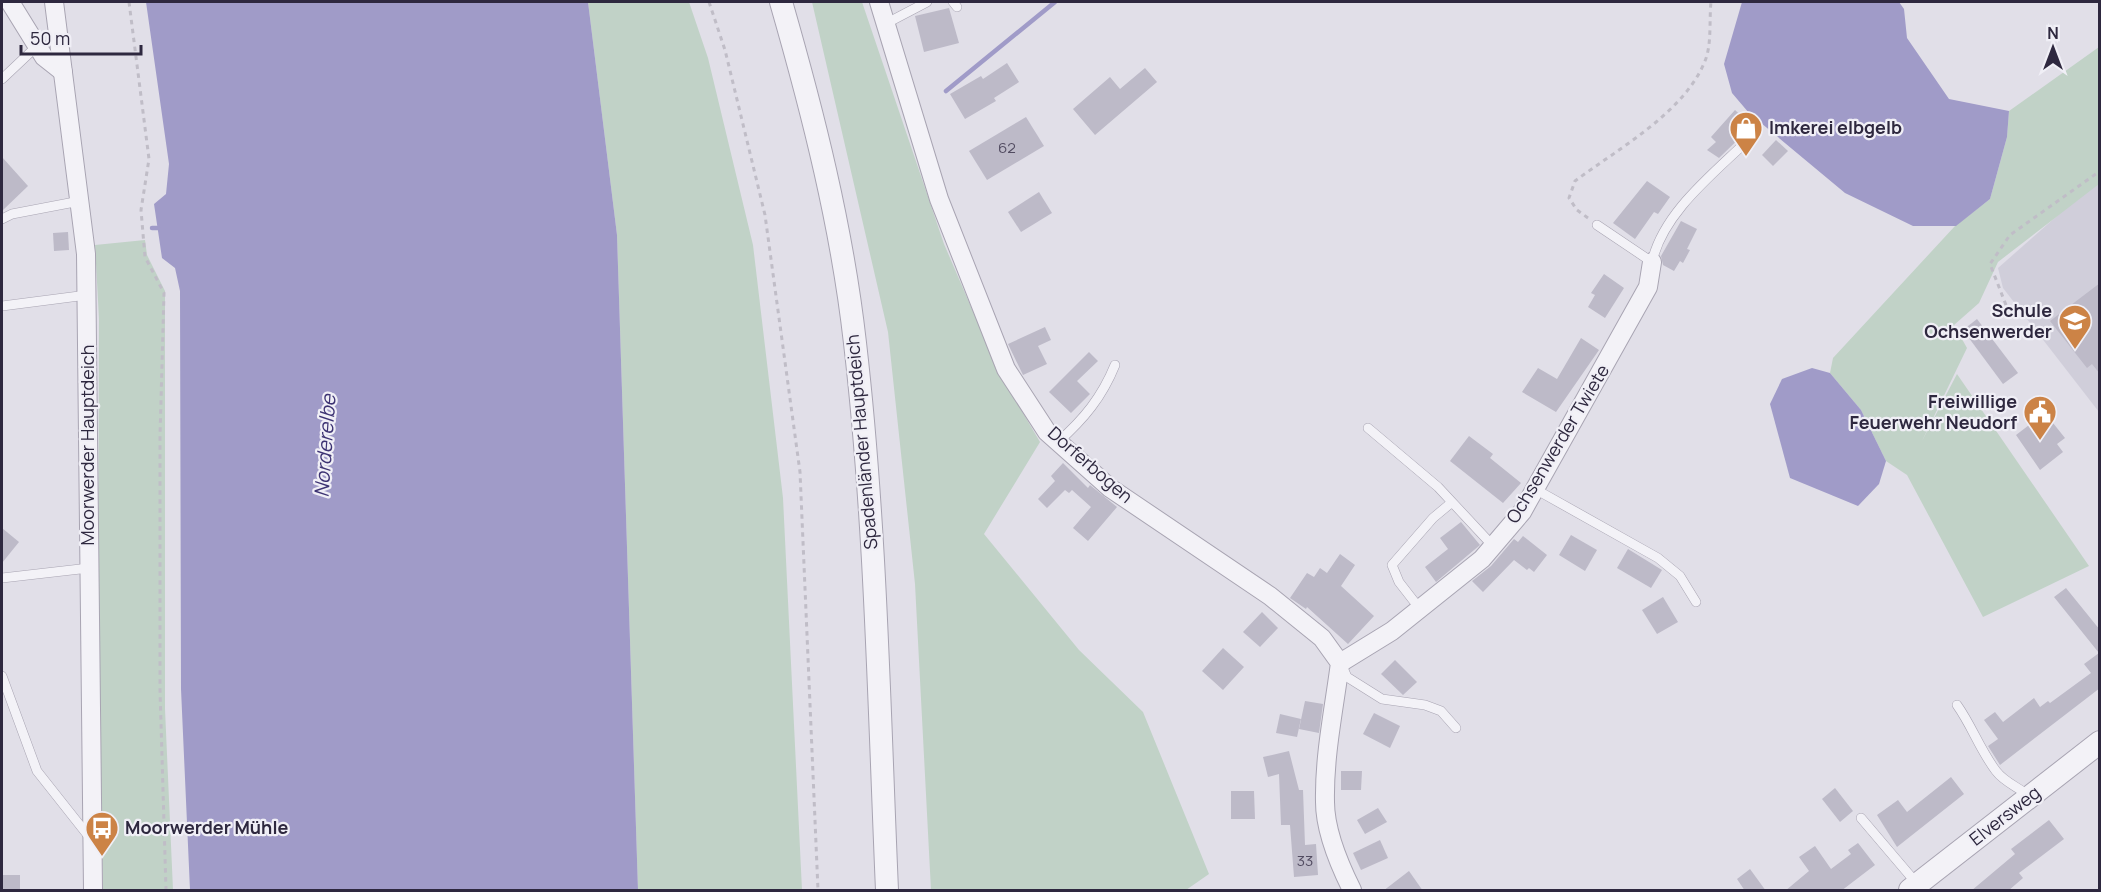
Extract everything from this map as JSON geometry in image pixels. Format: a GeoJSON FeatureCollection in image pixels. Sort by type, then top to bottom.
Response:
{"type":"FeatureCollection","features":[{"type":"Feature","properties":{"kind":"street"},"geometry":{"type":"LineString","coordinates":[[10,2],[44,57],[63,72]]}},
{"type":"Feature","properties":{"kind":"street","name":"Moorwerder Hauptdeich"},"geometry":{"type":"LineString","coordinates":[[54,2],[86,254],[93,891]]}},
{"type":"Feature","properties":{"kind":"street","name":"Spadenländer Hauptdeich"},"geometry":{"type":"LineString","coordinates":[[781,2],[812,112],[835,221],[855,341],[867,477],[887,891]]}},
{"type":"Feature","properties":{"kind":"street","name":"Dorferbogen"},"geometry":{"type":"LineString","coordinates":[[879,2],[939,199],[1006,369],[1047,432],[1110,488],[1270,596],[1322,638],[1340,663]]}},
{"type":"Feature","properties":{"kind":"street","name":"Ochsenwerder Twiete"},"geometry":{"type":"LineString","coordinates":[[1340,663],[1392,631],[1482,559],[1522,512],[1648,287],[1652,262]]}},
{"type":"Feature","properties":{"kind":"street"},"geometry":{"type":"LineString","coordinates":[[1340,663],[1328,747],[1325,804],[1339,862],[1352,891]]}},
{"type":"Feature","properties":{"kind":"street","name":"Elversweg"},"geometry":{"type":"LineString","coordinates":[[1914,888],[2100,742]]}},
{"type":"Feature","properties":{"kind":"lane"},"geometry":{"type":"LineString","coordinates":[[887,23],[927,2]]}},
{"type":"Feature","properties":{"kind":"lane"},"geometry":{"type":"LineString","coordinates":[[2,79],[37,46]]}},
{"type":"Feature","properties":{"kind":"lane"},"geometry":{"type":"LineString","coordinates":[[1597,225],[1652,262],[1656,244],[1668,224],[1703,184],[1747,141]]}},
{"type":"Feature","properties":{"kind":"lane"},"geometry":{"type":"LineString","coordinates":[[2,219],[12,214],[80,201]]}},
{"type":"Feature","properties":{"kind":"lane"},"geometry":{"type":"LineString","coordinates":[[2,306],[87,295]]}},
{"type":"Feature","properties":{"kind":"lane"},"geometry":{"type":"LineString","coordinates":[[1058,441],[1080,422],[1104,390],[1115,365]]}},
{"type":"Feature","properties":{"kind":"lane"},"geometry":{"type":"LineString","coordinates":[[1368,428],[1438,487],[1493,546]]}},
{"type":"Feature","properties":{"kind":"lane"},"geometry":{"type":"LineString","coordinates":[[1535,489],[1658,558],[1680,576],[1696,602]]}},
{"type":"Feature","properties":{"kind":"lane"},"geometry":{"type":"LineString","coordinates":[[1420,609],[1399,582],[1392,565],[1433,518],[1451,503]]}},
{"type":"Feature","properties":{"kind":"lane"},"geometry":{"type":"LineString","coordinates":[[2,578],[89,568]]}},
{"type":"Feature","properties":{"kind":"lane"},"geometry":{"type":"LineString","coordinates":[[1340,663],[1347,676],[1382,699],[1425,705],[1441,711],[1456,728]]}},
{"type":"Feature","properties":{"kind":"lane"},"geometry":{"type":"LineString","coordinates":[[2,676],[37,771],[92,840]]}},
{"type":"Feature","properties":{"kind":"lane"},"geometry":{"type":"LineString","coordinates":[[1957,705],[1970,723],[1974,738],[1996,772],[2030,797]]}},
{"type":"Feature","properties":{"kind":"lane"},"geometry":{"type":"LineString","coordinates":[[1862,818],[1914,888]]}},
{"type":"Feature","properties":{"kind":"path"},"geometry":{"type":"LineString","coordinates":[[129,2],[149,159],[141,210],[145,257],[164,293],[160,436],[160,690],[166,891]]}},
{"type":"Feature","properties":{"kind":"path"},"geometry":{"type":"LineString","coordinates":[[709,2],[725,50],[765,214],[800,472],[818,891]]}},
{"type":"Feature","properties":{"kind":"path"},"geometry":{"type":"LineString","coordinates":[[1597,225],[1577,210],[1569,198],[1575,181],[1678,105],[1695,82],[1706,58],[1712,2]]}},
{"type":"Feature","properties":{"kind":"path"},"geometry":{"type":"LineString","coordinates":[[2007,304],[1990,264],[2010,235],[2100,171]]}},
{"type":"Feature","properties":{"kind":"shaded area","name":"Schule Ochsenwerder"},"geometry":{"type":"Polygon","coordinates":[[[2099,179],[2099,412],[2003,288],[1998,268],[2099,179]]]}},
{"type":"Feature","properties":{"kind":"green space"},"geometry":{"type":"Polygon","coordinates":[[[588,2],[689,2],[708,58],[753,245],[783,498],[802,890],[638,890],[617,235],[588,2]]]}},
{"type":"Feature","properties":{"kind":"green space"},"geometry":{"type":"Polygon","coordinates":[[[812,2],[862,2],[944,244],[999,372],[1040,442],[984,534],[1079,650],[1143,712],[1209,874],[1186,890],[931,890],[915,584],[888,332],[812,2]]]}},
{"type":"Feature","properties":{"kind":"green space"},"geometry":{"type":"Polygon","coordinates":[[[2099,47],[2099,184],[1998,262],[1979,303],[1954,325],[1967,348],[1922,441],[1957,374],[2089,566],[1983,617],[1907,475],[1886,461],[1861,410],[1830,373],[1833,358],[1955,226],[1990,199],[2007,137],[2009,111],[2099,47]]]}},
{"type":"Feature","properties":{"kind":"green space"},"geometry":{"type":"Polygon","coordinates":[[[145,240],[147,255],[165,291],[165,709],[173,890],[103,890],[98,673],[99,319],[95,245],[145,240]]]}},
{"type":"Feature","properties":{"kind":"water","name":"Norderelbe"},"geometry":{"type":"Polygon","coordinates":[[[146,2],[588,2],[617,235],[638,890],[190,890],[181,689],[180,291],[175,268],[162,258],[154,204],[166,194],[169,164],[146,2]]]}},
{"type":"Feature","properties":{"kind":"water"},"geometry":{"type":"Polygon","coordinates":[[[1742,2],[1899,2],[1904,9],[1907,38],[1949,99],[2009,111],[2007,137],[1990,199],[1956,226],[1913,226],[1845,193],[1749,113],[1732,93],[1724,64],[1742,2]]]}},
{"type":"Feature","properties":{"kind":"water"},"geometry":{"type":"Polygon","coordinates":[[[1812,368],[1830,373],[1861,410],[1886,461],[1879,484],[1858,506],[1790,478],[1770,404],[1782,379],[1812,368]]]}},
{"type":"Feature","properties":{"kind":"building"},"geometry":{"type":"Polygon","coordinates":[[[949,8],[959,43],[924,52],[915,16],[949,8]]]}},
{"type":"Feature","properties":{"kind":"building"},"geometry":{"type":"Polygon","coordinates":[[[1007,63],[1019,82],[994,98],[996,101],[965,119],[950,94],[981,76],[983,79],[1007,63]]]}},
{"type":"Feature","properties":{"kind":"building"},"geometry":{"type":"Polygon","coordinates":[[[1145,68],[1157,82],[1095,135],[1073,109],[1110,77],[1120,89],[1145,68]]]}},
{"type":"Feature","properties":{"kind":"building"},"geometry":{"type":"Polygon","coordinates":[[[1735,110],[1752,126],[1719,158],[1707,150],[1716,142],[1711,137],[1735,110]]]}},
{"type":"Feature","properties":{"kind":"building"},"geometry":{"type":"Polygon","coordinates":[[[1026,117],[1044,146],[987,180],[969,151],[1026,117]]]}},
{"type":"Feature","properties":{"kind":"building"},"geometry":{"type":"Polygon","coordinates":[[[1776,140],[1788,151],[1773,166],[1762,155],[1776,140]]]}},
{"type":"Feature","properties":{"kind":"building"},"geometry":{"type":"Polygon","coordinates":[[[2,157],[28,186],[2,211],[2,157]]]}},
{"type":"Feature","properties":{"kind":"building"},"geometry":{"type":"Polygon","coordinates":[[[1647,181],[1670,197],[1658,214],[1654,212],[1635,239],[1613,223],[1647,181]]]}},
{"type":"Feature","properties":{"kind":"building"},"geometry":{"type":"Polygon","coordinates":[[[1039,192],[1052,213],[1021,232],[1008,212],[1039,192]]]}},
{"type":"Feature","properties":{"kind":"building"},"geometry":{"type":"Polygon","coordinates":[[[1681,221],[1697,229],[1683,263],[1680,261],[1674,271],[1663,265],[1661,256],[1681,221]]]}},
{"type":"Feature","properties":{"kind":"building"},"geometry":{"type":"Polygon","coordinates":[[[68,232],[69,250],[54,251],[53,233],[68,232]]]}},
{"type":"Feature","properties":{"kind":"building"},"geometry":{"type":"Polygon","coordinates":[[[1604,274],[1624,288],[1605,318],[1588,307],[1595,295],[1591,293],[1604,274]]]}},
{"type":"Feature","properties":{"kind":"building"},"geometry":{"type":"Polygon","coordinates":[[[2100,283],[2100,374],[2092,364],[2087,368],[2050,321],[2100,283]]]}},
{"type":"Feature","properties":{"kind":"building"},"geometry":{"type":"Polygon","coordinates":[[[1977,319],[2018,373],[2003,384],[1963,330],[1977,319]]]}},
{"type":"Feature","properties":{"kind":"building"},"geometry":{"type":"Polygon","coordinates":[[[1045,327],[1051,340],[1038,346],[1047,364],[1023,375],[1008,344],[1045,327]]]}},
{"type":"Feature","properties":{"kind":"building"},"geometry":{"type":"Polygon","coordinates":[[[1581,338],[1599,350],[1556,412],[1522,392],[1538,368],[1557,379],[1581,338]]]}},
{"type":"Feature","properties":{"kind":"building"},"geometry":{"type":"Polygon","coordinates":[[[1089,352],[1098,361],[1077,381],[1090,394],[1071,413],[1049,392],[1089,352]]]}},
{"type":"Feature","properties":{"kind":"building","name":"Freiwillige Feuerwehr Neudorf"},"geometry":{"type":"Polygon","coordinates":[[[2045,413],[2065,438],[2057,444],[2063,452],[2040,470],[2016,435],[2045,413]]]}},
{"type":"Feature","properties":{"kind":"building"},"geometry":{"type":"Polygon","coordinates":[[[1469,436],[1493,454],[1490,458],[1521,483],[1503,503],[1450,461],[1469,436]]]}},
{"type":"Feature","properties":{"kind":"building"},"geometry":{"type":"Polygon","coordinates":[[[1063,463],[1088,488],[1090,485],[1117,507],[1088,541],[1073,528],[1091,507],[1072,490],[1069,493],[1065,490],[1047,508],[1038,499],[1055,481],[1051,476],[1063,463]]]}},
{"type":"Feature","properties":{"kind":"building"},"geometry":{"type":"Polygon","coordinates":[[[1461,522],[1480,545],[1436,582],[1425,567],[1448,549],[1440,538],[1461,522]]]}},
{"type":"Feature","properties":{"kind":"building"},"geometry":{"type":"Polygon","coordinates":[[[2,528],[19,542],[2,563],[2,528]]]}},
{"type":"Feature","properties":{"kind":"building"},"geometry":{"type":"Polygon","coordinates":[[[1571,535],[1597,550],[1585,571],[1559,555],[1571,535]]]}},
{"type":"Feature","properties":{"kind":"building"},"geometry":{"type":"Polygon","coordinates":[[[1523,536],[1547,555],[1534,572],[1529,568],[1527,570],[1514,560],[1483,592],[1472,581],[1491,566],[1514,539],[1518,542],[1523,536]]]}},
{"type":"Feature","properties":{"kind":"building"},"geometry":{"type":"Polygon","coordinates":[[[1628,549],[1662,570],[1651,588],[1617,568],[1628,549]]]}},
{"type":"Feature","properties":{"kind":"building"},"geometry":{"type":"Polygon","coordinates":[[[1340,554],[1355,565],[1341,586],[1374,616],[1348,644],[1307,607],[1306,609],[1290,598],[1307,573],[1314,577],[1320,568],[1327,573],[1340,554]]]}},
{"type":"Feature","properties":{"kind":"building"},"geometry":{"type":"Polygon","coordinates":[[[2066,588],[2100,630],[2100,688],[2000,765],[1988,746],[1998,739],[1984,720],[1995,712],[2003,722],[2034,698],[2040,707],[2048,701],[2050,703],[2091,673],[2084,664],[2099,653],[2054,597],[2066,588]]]}},
{"type":"Feature","properties":{"kind":"building"},"geometry":{"type":"Polygon","coordinates":[[[1663,597],[1678,622],[1657,634],[1642,610],[1663,597]]]}},
{"type":"Feature","properties":{"kind":"building"},"geometry":{"type":"Polygon","coordinates":[[[1262,612],[1278,628],[1260,647],[1243,632],[1262,612]]]}},
{"type":"Feature","properties":{"kind":"building"},"geometry":{"type":"Polygon","coordinates":[[[1223,648],[1244,667],[1223,690],[1202,671],[1223,648]]]}},
{"type":"Feature","properties":{"kind":"building"},"geometry":{"type":"Polygon","coordinates":[[[1395,660],[1417,682],[1403,695],[1381,674],[1395,660]]]}},
{"type":"Feature","properties":{"kind":"building"},"geometry":{"type":"Polygon","coordinates":[[[1305,701],[1323,704],[1319,733],[1299,729],[1305,701]]]}},
{"type":"Feature","properties":{"kind":"building"},"geometry":{"type":"Polygon","coordinates":[[[1374,713],[1400,726],[1390,748],[1363,734],[1374,713]]]}},
{"type":"Feature","properties":{"kind":"building"},"geometry":{"type":"Polygon","coordinates":[[[1280,714],[1301,719],[1297,737],[1276,733],[1280,714]]]}},
{"type":"Feature","properties":{"kind":"building"},"geometry":{"type":"Polygon","coordinates":[[[1289,751],[1299,790],[1303,790],[1305,845],[1316,844],[1318,875],[1294,877],[1290,825],[1281,825],[1279,774],[1268,777],[1263,757],[1289,751]]]}},
{"type":"Feature","properties":{"kind":"building"},"geometry":{"type":"Polygon","coordinates":[[[1341,771],[1362,771],[1361,790],[1341,790],[1341,771]]]}},
{"type":"Feature","properties":{"kind":"building"},"geometry":{"type":"Polygon","coordinates":[[[1951,777],[1964,794],[1897,847],[1877,815],[1898,800],[1907,812],[1951,777]]]}},
{"type":"Feature","properties":{"kind":"building"},"geometry":{"type":"Polygon","coordinates":[[[1835,788],[1853,811],[1840,822],[1822,799],[1835,788]]]}},
{"type":"Feature","properties":{"kind":"building"},"geometry":{"type":"Polygon","coordinates":[[[1231,791],[1254,791],[1255,819],[1231,819],[1231,791]]]}},
{"type":"Feature","properties":{"kind":"building"},"geometry":{"type":"Polygon","coordinates":[[[1378,808],[1387,822],[1365,834],[1357,820],[1378,808]]]}},
{"type":"Feature","properties":{"kind":"building"},"geometry":{"type":"Polygon","coordinates":[[[2049,820],[2064,839],[2019,873],[2023,878],[2008,891],[1971,891],[2015,854],[2011,849],[2049,820]]]}},
{"type":"Feature","properties":{"kind":"building"},"geometry":{"type":"Polygon","coordinates":[[[1380,840],[1388,858],[1361,870],[1353,853],[1380,840]]]}},
{"type":"Feature","properties":{"kind":"building"},"geometry":{"type":"Polygon","coordinates":[[[1858,843],[1875,865],[1841,891],[1785,891],[1809,871],[1799,857],[1815,846],[1831,869],[1851,854],[1848,850],[1858,843]]]}},
{"type":"Feature","properties":{"kind":"building"},"geometry":{"type":"Polygon","coordinates":[[[1750,869],[1766,891],[1745,891],[1737,879],[1750,869]]]}},
{"type":"Feature","properties":{"kind":"building"},"geometry":{"type":"Polygon","coordinates":[[[1409,871],[1423,891],[1383,891],[1409,871]]]}},
{"type":"Feature","properties":{"kind":"building"},"geometry":{"type":"Polygon","coordinates":[[[2,875],[20,875],[20,891],[2,891],[2,875]]]}},
{"type":"Feature","properties":{"kind":"waterway"},"geometry":{"type":"LineString","coordinates":[[946,91],[1055,2]]}},
{"type":"Feature","properties":{"kind":"waterway"},"geometry":{"type":"LineString","coordinates":[[152,228],[158,228]]}},
{"type":"Feature","properties":{"kind":"place","name":"Imkerei elbgelb"},"geometry":{"type":"Point","coordinates":[1746,157]}},
{"type":"Feature","properties":{"kind":"place","name":"Schule Ochsenwerder"},"geometry":{"type":"Point","coordinates":[2075,350]}},
{"type":"Feature","properties":{"kind":"place","name":"Freiwillige Feuerwehr Neudorf"},"geometry":{"type":"Point","coordinates":[2040,441]}},
{"type":"Feature","properties":{"kind":"place","name":"Moorwerder Mühle"},"geometry":{"type":"Point","coordinates":[102,857]}}]}
